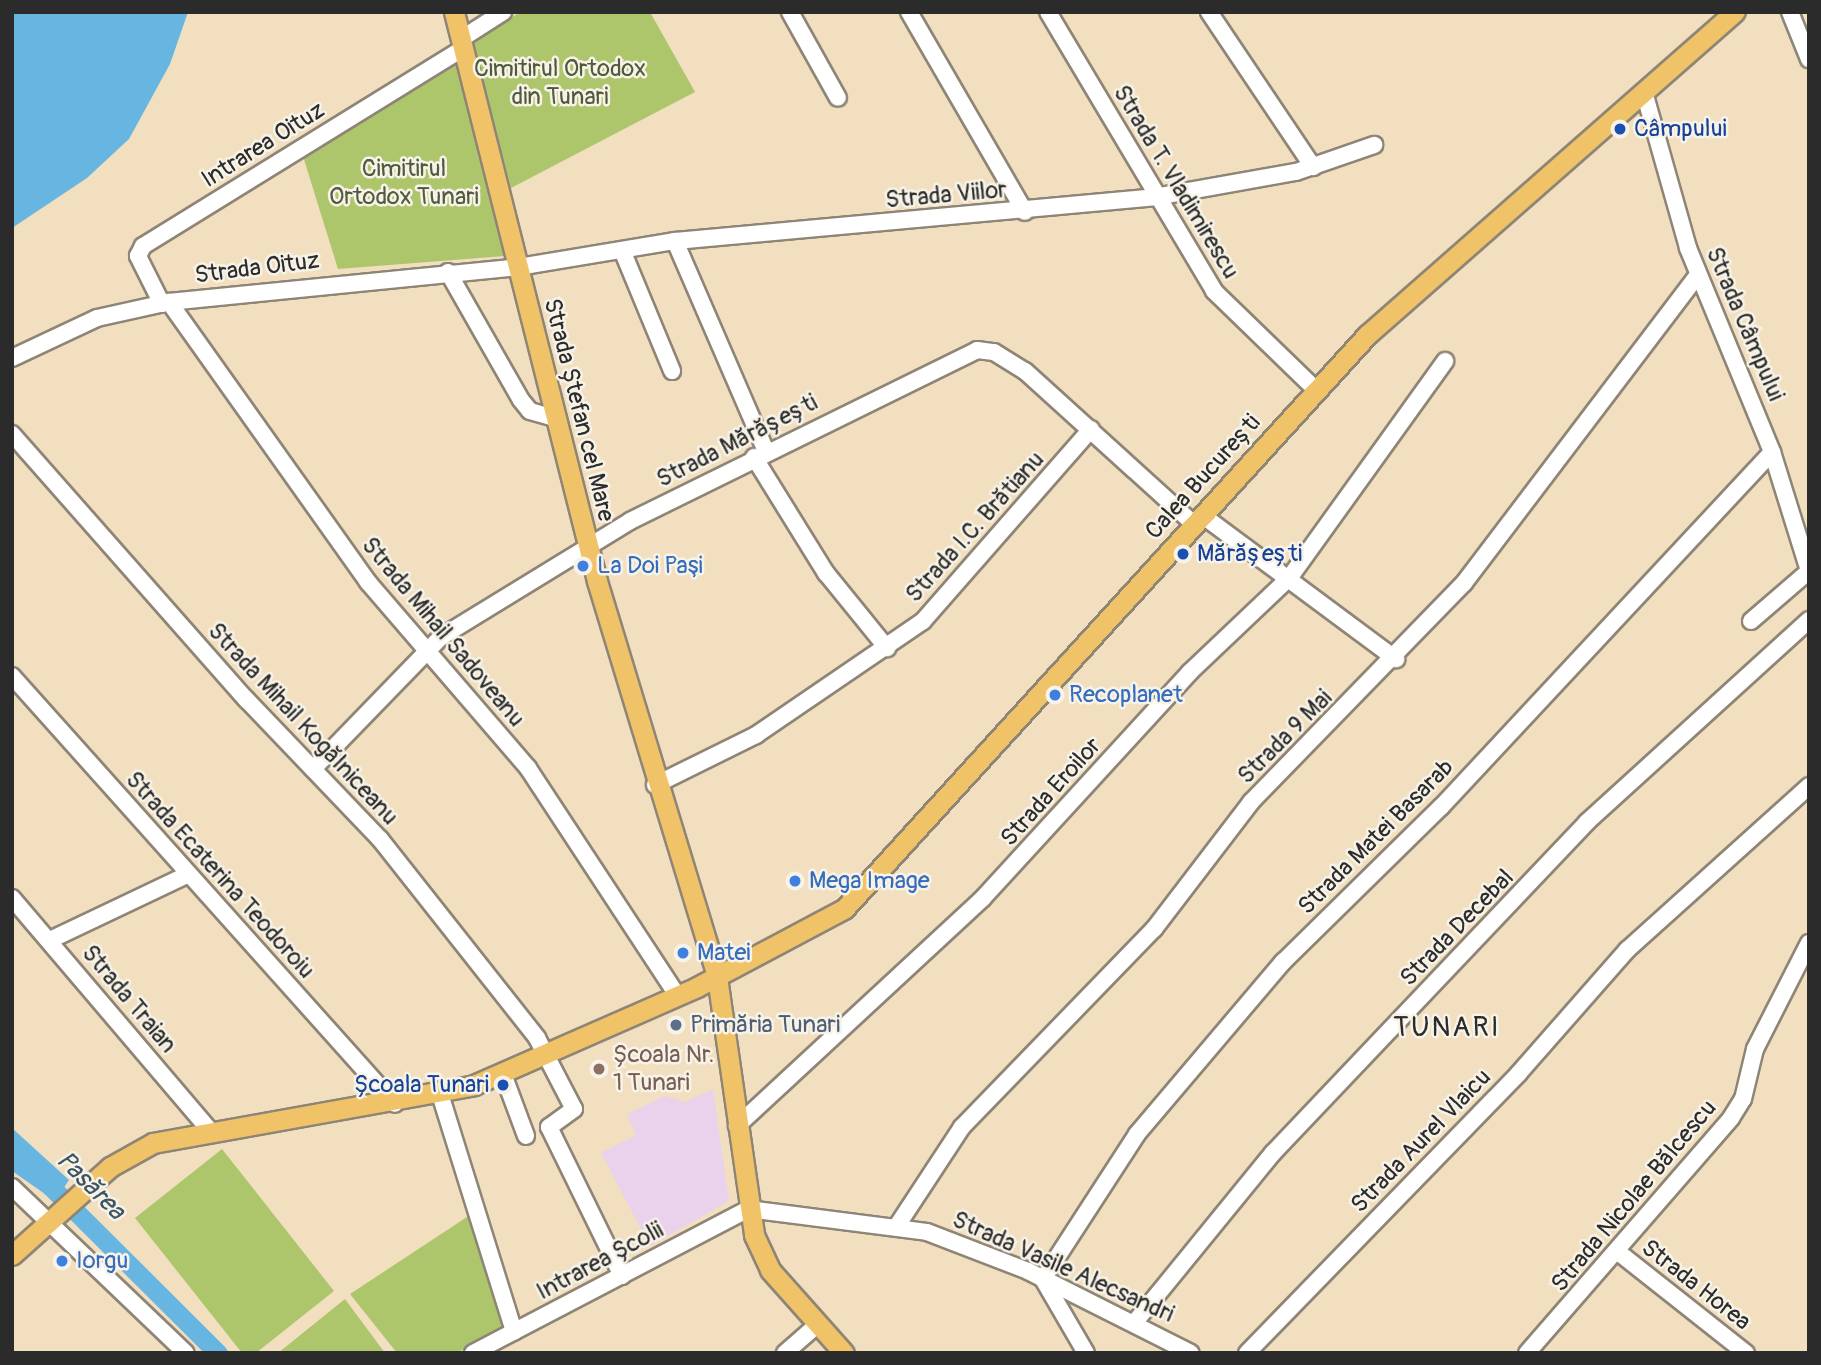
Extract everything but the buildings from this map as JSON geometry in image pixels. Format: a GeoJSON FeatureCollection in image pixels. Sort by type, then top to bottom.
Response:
{"type":"FeatureCollection","features":[{"type":"Feature","properties":{"kind":"main road","name":"Strada Ștefan cel Mare"},"geometry":{"type":"LineString","coordinates":[[454,12],[588,547],[655,785],[718,977],[748,1209],[770,1270],[844,1353]]}},
{"type":"Feature","properties":{"kind":"main road","name":"Calea București"},"geometry":{"type":"LineString","coordinates":[[12,1255],[86,1187],[135,1151],[210,1131],[395,1104],[440,1094],[503,1074],[718,977],[851,903],[1315,389],[1385,317],[1735,12]]}},
{"type":"Feature","properties":{"kind":"street"},"geometry":{"type":"LineString","coordinates":[[462,43],[503,12]]}},
{"type":"Feature","properties":{"kind":"street"},"geometry":{"type":"LineString","coordinates":[[790,12],[838,98]]}},
{"type":"Feature","properties":{"kind":"street"},"geometry":{"type":"LineString","coordinates":[[909,12],[1025,212]]}},
{"type":"Feature","properties":{"kind":"street","name":"Strada T. Vladimirescu"},"geometry":{"type":"LineString","coordinates":[[1048,12],[1155,197],[1214,291],[1315,389]]}},
{"type":"Feature","properties":{"kind":"street"},"geometry":{"type":"LineString","coordinates":[[1209,12],[1313,167]]}},
{"type":"Feature","properties":{"kind":"street"},"geometry":{"type":"LineString","coordinates":[[1790,12],[1809,59]]}},
{"type":"Feature","properties":{"kind":"street","name":"Intrarea Oituz"},"geometry":{"type":"LineString","coordinates":[[166,303],[138,256],[143,246],[462,43]]}},
{"type":"Feature","properties":{"kind":"street","name":"Strada Câmpului"},"geometry":{"type":"LineString","coordinates":[[1643,92],[1698,275],[1772,452],[1809,571]]}},
{"type":"Feature","properties":{"kind":"street","name":"Strada Viilor"},"geometry":{"type":"LineString","coordinates":[[518,267],[675,241],[1025,212],[1155,197],[1313,167],[1374,145]]}},
{"type":"Feature","properties":{"kind":"street"},"geometry":{"type":"LineString","coordinates":[[675,241],[760,454],[826,573],[887,648]]}},
{"type":"Feature","properties":{"kind":"street"},"geometry":{"type":"LineString","coordinates":[[622,250],[671,371]]}},
{"type":"Feature","properties":{"kind":"street","name":"Strada Oituz"},"geometry":{"type":"LineString","coordinates":[[12,358],[97,318],[166,303],[448,272],[518,267]]}},
{"type":"Feature","properties":{"kind":"street"},"geometry":{"type":"LineString","coordinates":[[448,272],[521,400],[530,411],[554,418]]}},
{"type":"Feature","properties":{"kind":"street","name":"Strada 9 Mai"},"geometry":{"type":"LineString","coordinates":[[897,1226],[962,1127],[1154,929],[1251,802],[1396,659],[1464,583],[1698,275]]}},
{"type":"Feature","properties":{"kind":"street","name":"Strada Mihail Sadoveanu"},"geometry":{"type":"LineString","coordinates":[[166,303],[423,650],[528,768],[677,995]]}},
{"type":"Feature","properties":{"kind":"street","name":"Strada Mărășești"},"geometry":{"type":"LineString","coordinates":[[313,769],[423,650],[588,547],[760,454],[977,351],[994,352],[1025,371],[1198,519],[1290,577],[1396,659]]}},
{"type":"Feature","properties":{"kind":"street","name":"Strada Eroilor"},"geometry":{"type":"LineString","coordinates":[[737,1126],[983,898],[1190,672],[1290,577],[1445,361]]}},
{"type":"Feature","properties":{"kind":"street","name":"Strada I.C. Brătianu"},"geometry":{"type":"LineString","coordinates":[[655,785],[756,735],[887,648],[951,595],[1091,429]]}},
{"type":"Feature","properties":{"kind":"street","name":"Strada Mihail Kogălniceanu"},"geometry":{"type":"LineString","coordinates":[[12,434],[406,870],[549,1055],[574,1113],[549,1127],[622,1276]]}},
{"type":"Feature","properties":{"kind":"street","name":"Strada Matei Basarab"},"geometry":{"type":"LineString","coordinates":[[1043,1279],[1137,1134],[1283,962],[1441,807],[1772,452]]}},
{"type":"Feature","properties":{"kind":"street"},"geometry":{"type":"LineString","coordinates":[[1752,621],[1809,571]]}},
{"type":"Feature","properties":{"kind":"street","name":"Strada Decebal"},"geometry":{"type":"LineString","coordinates":[[1135,1322],[1273,1153],[1587,822],[1809,620]]}},
{"type":"Feature","properties":{"kind":"street","name":"Strada Ecaterina Teodoroiu"},"geometry":{"type":"LineString","coordinates":[[12,676],[187,875],[395,1104]]}},
{"type":"Feature","properties":{"kind":"street","name":"Strada Aurel Vlaicu"},"geometry":{"type":"LineString","coordinates":[[1247,1353],[1519,1073],[1627,950],[1809,786]]}},
{"type":"Feature","properties":{"kind":"street"},"geometry":{"type":"LineString","coordinates":[[50,940],[187,875]]}},
{"type":"Feature","properties":{"kind":"street","name":"Strada Traian"},"geometry":{"type":"LineString","coordinates":[[12,898],[210,1131]]}},
{"type":"Feature","properties":{"kind":"street","name":"Strada Nicolae Bălcescu"},"geometry":{"type":"LineString","coordinates":[[1527,1353],[1618,1252],[1743,1099],[1755,1049],[1809,943]]}},
{"type":"Feature","properties":{"kind":"street"},"geometry":{"type":"LineString","coordinates":[[503,1074],[526,1136]]}},
{"type":"Feature","properties":{"kind":"street"},"geometry":{"type":"LineString","coordinates":[[440,1094],[514,1332]]}},
{"type":"Feature","properties":{"kind":"street"},"geometry":{"type":"LineString","coordinates":[[12,1187],[54,1217],[182,1351]]}},
{"type":"Feature","properties":{"kind":"street","name":"Strada Vasile Alecsandri"},"geometry":{"type":"LineString","coordinates":[[748,1209],[897,1226],[962,1244],[1135,1322],[1191,1353]]}},
{"type":"Feature","properties":{"kind":"street","name":"Intrarea Școlii"},"geometry":{"type":"LineString","coordinates":[[474,1353],[748,1209]]}},
{"type":"Feature","properties":{"kind":"street","name":"Strada Horea"},"geometry":{"type":"LineString","coordinates":[[1618,1252],[1746,1353]]}},
{"type":"Feature","properties":{"kind":"street"},"geometry":{"type":"LineString","coordinates":[[1043,1279],[1086,1353]]}},
{"type":"Feature","properties":{"kind":"street"},"geometry":{"type":"LineString","coordinates":[[785,1353],[818,1324]]}},
{"type":"Feature","properties":{"kind":"shaded area"},"geometry":{"type":"Polygon","coordinates":[[[713,1089],[729,1201],[650,1246],[601,1153],[636,1135],[627,1114],[665,1096],[685,1102],[713,1089]]]}},
{"type":"Feature","properties":{"kind":"green space","name":"Cimitirul Ortodox din Tunari"},"geometry":{"type":"Polygon","coordinates":[[[520,12],[650,12],[695,92],[511,188],[473,42],[520,12]]]}},
{"type":"Feature","properties":{"kind":"green space","name":"Cimitirul Ortodox Tunari"},"geometry":{"type":"Polygon","coordinates":[[[456,55],[505,256],[338,269],[302,153],[456,55]]]}},
{"type":"Feature","properties":{"kind":"green space"},"geometry":{"type":"Polygon","coordinates":[[[222,1149],[334,1291],[256,1353],[242,1353],[135,1218],[222,1149]]]}},
{"type":"Feature","properties":{"kind":"green space"},"geometry":{"type":"Polygon","coordinates":[[[470,1215],[508,1327],[456,1353],[397,1353],[350,1294],[470,1215]]]}},
{"type":"Feature","properties":{"kind":"green space"},"geometry":{"type":"Polygon","coordinates":[[[345,1299],[385,1353],[278,1353],[345,1299]]]}},
{"type":"Feature","properties":{"kind":"water"},"geometry":{"type":"Polygon","coordinates":[[[12,12],[188,12],[170,64],[129,139],[87,178],[12,228],[12,12]]]}},
{"type":"Feature","properties":{"kind":"water"},"geometry":{"type":"Polygon","coordinates":[[[12,1128],[69,1180],[55,1201],[12,1171],[12,1128]]]}},
{"type":"Feature","properties":{"kind":"waterway","name":"Pasărea"},"geometry":{"type":"LineString","coordinates":[[12,1148],[218,1353]]}},
{"type":"Feature","properties":{"kind":"place","name":"Câmpului"},"geometry":{"type":"Point","coordinates":[1620,129]}},
{"type":"Feature","properties":{"kind":"place","name":"Mărășești"},"geometry":{"type":"Point","coordinates":[1183,554]}},
{"type":"Feature","properties":{"kind":"place","name":"La Doi Paşi"},"geometry":{"type":"Point","coordinates":[583,566]}},
{"type":"Feature","properties":{"kind":"place","name":"Recoplanet"},"geometry":{"type":"Point","coordinates":[1055,695]}},
{"type":"Feature","properties":{"kind":"place","name":"Mega Image"},"geometry":{"type":"Point","coordinates":[795,881]}},
{"type":"Feature","properties":{"kind":"place","name":"Matei"},"geometry":{"type":"Point","coordinates":[683,953]}},
{"type":"Feature","properties":{"kind":"place","name":"Primăria Tunari"},"geometry":{"type":"Point","coordinates":[676,1025]}},
{"type":"Feature","properties":{"kind":"place","name":"Școala Nr. 1 Tunari"},"geometry":{"type":"Point","coordinates":[599,1069]}},
{"type":"Feature","properties":{"kind":"place","name":"Școala Tunari"},"geometry":{"type":"Point","coordinates":[503,1085]}},
{"type":"Feature","properties":{"kind":"place","name":"Iorgu"},"geometry":{"type":"Point","coordinates":[62,1261]}},
{"type":"Feature","properties":{"kind":"district","name":"TUNARI"},"geometry":{"type":"Point","coordinates":[1447,1028]}}]}
